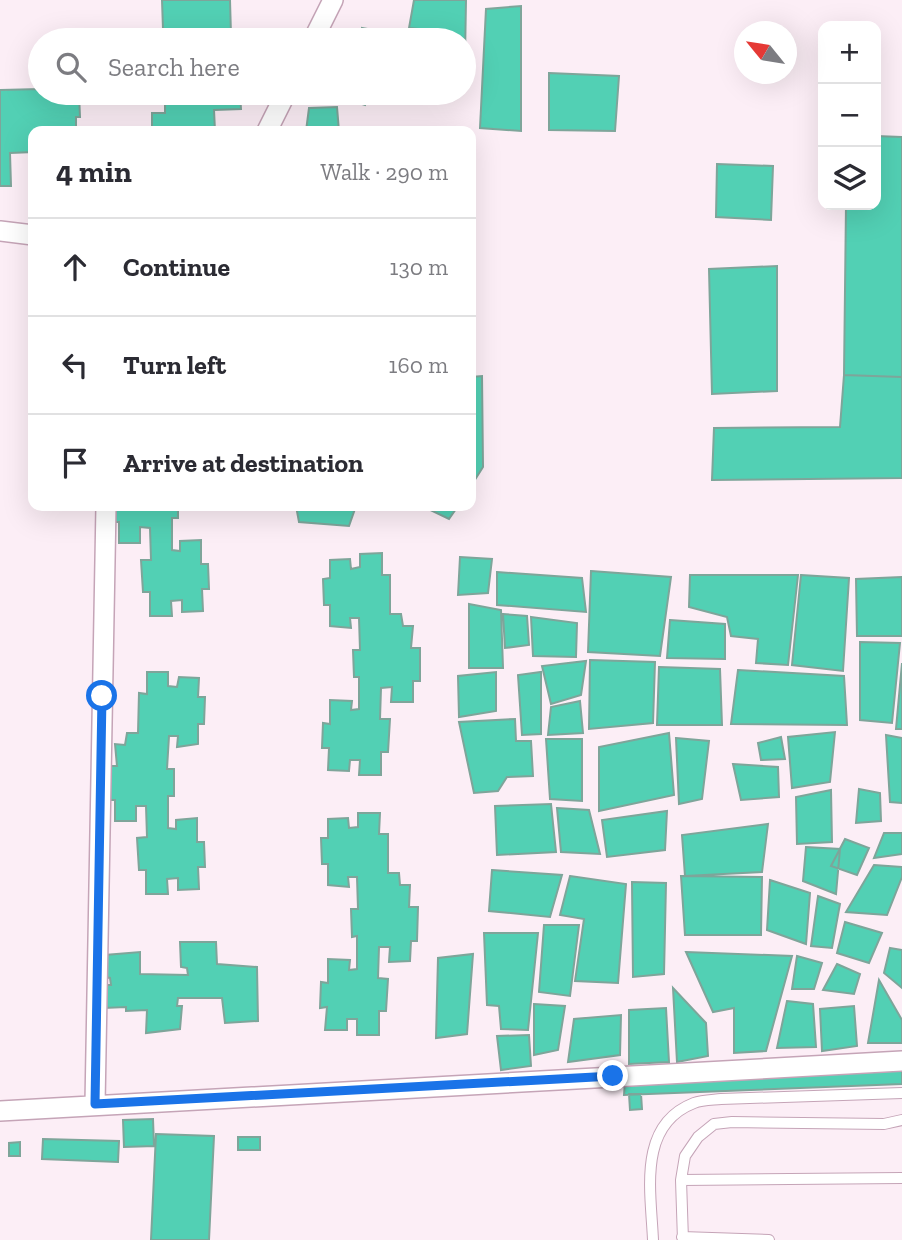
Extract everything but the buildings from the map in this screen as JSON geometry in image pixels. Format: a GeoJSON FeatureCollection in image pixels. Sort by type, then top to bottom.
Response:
{"type":"FeatureCollection","features":[{"type":"Feature","properties":{"kind":"street"},"geometry":{"type":"LineString","coordinates":[[319,28],[333,0]]}},
{"type":"Feature","properties":{"kind":"street"},"geometry":{"type":"LineString","coordinates":[[270,126],[280,105]]}},
{"type":"Feature","properties":{"kind":"street"},"geometry":{"type":"LineString","coordinates":[[0,231],[28,234]]}},
{"type":"Feature","properties":{"kind":"street"},"geometry":{"type":"LineString","coordinates":[[95,1104],[106,511]]}},
{"type":"Feature","properties":{"kind":"street"},"geometry":{"type":"LineString","coordinates":[[0,1111],[902,1060]]}},
{"type":"Feature","properties":{"kind":"lane"},"geometry":{"type":"LineString","coordinates":[[653,1240],[650,1160],[656,1136],[675,1113],[695,1103],[721,1099],[902,1093]]}},
{"type":"Feature","properties":{"kind":"lane"},"geometry":{"type":"LineString","coordinates":[[769,1240],[682,1239],[681,1180],[685,1156],[698,1137],[714,1124],[732,1122],[884,1124],[902,1121]]}},
{"type":"Feature","properties":{"kind":"lane"},"geometry":{"type":"LineString","coordinates":[[681,1180],[902,1178]]}},
{"type":"Feature","properties":{"kind":"route"},"geometry":{"type":"LineString","coordinates":[[102,696],[95,1104],[613,1076]]}}]}
